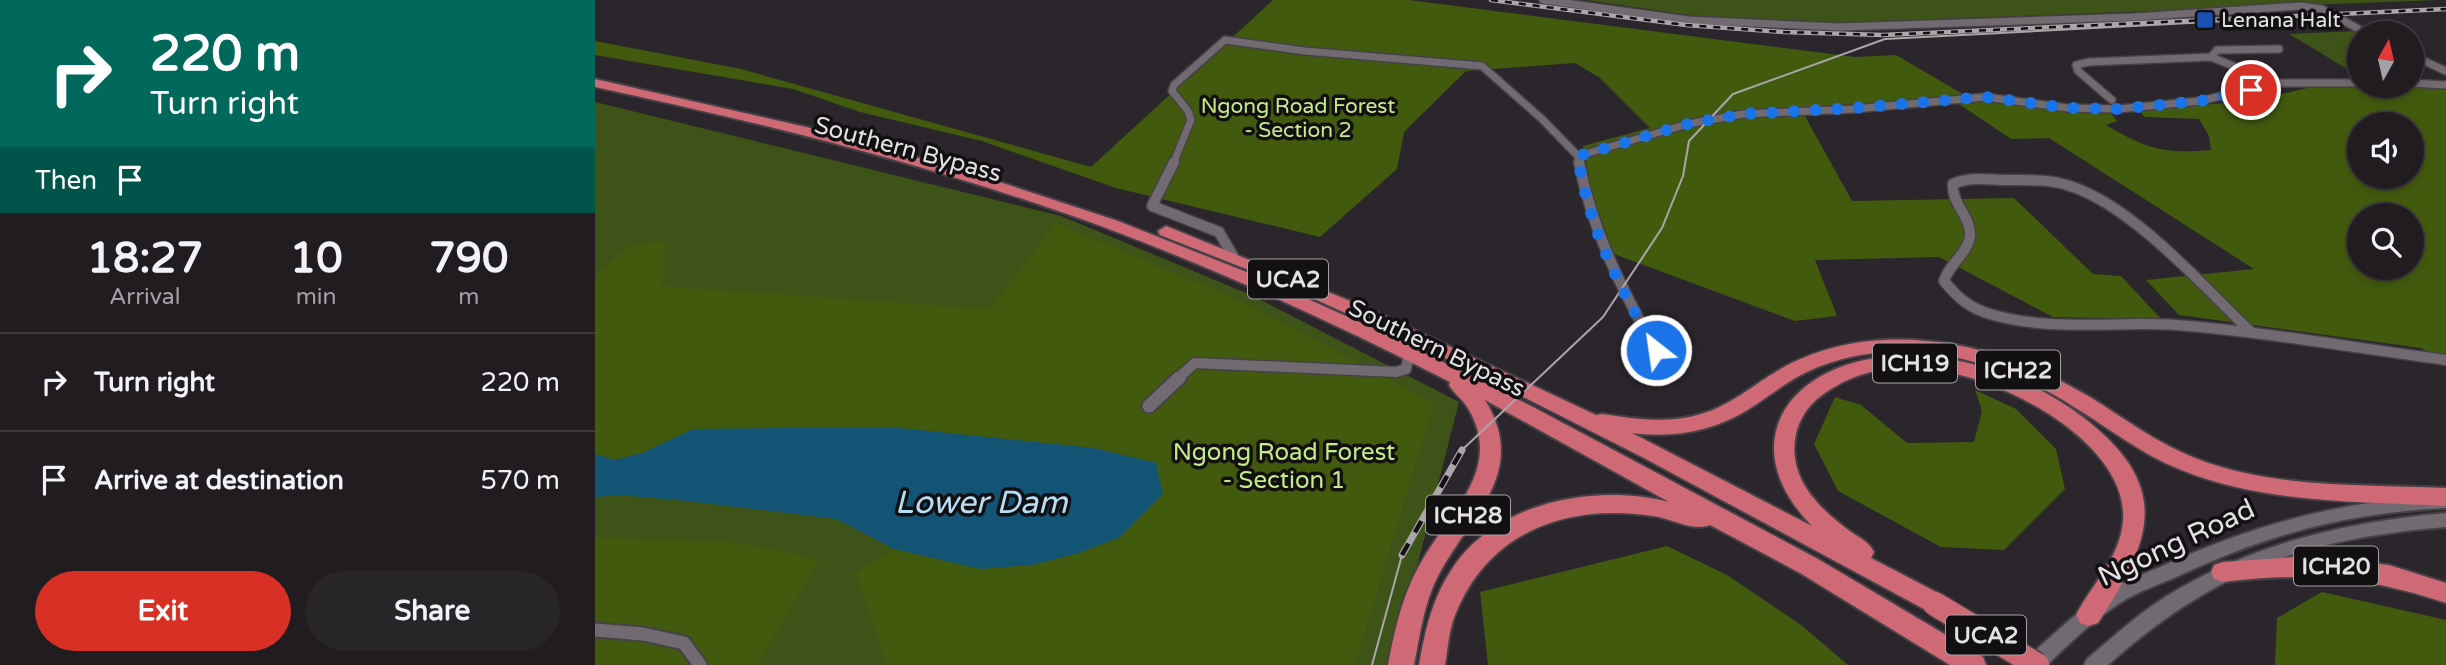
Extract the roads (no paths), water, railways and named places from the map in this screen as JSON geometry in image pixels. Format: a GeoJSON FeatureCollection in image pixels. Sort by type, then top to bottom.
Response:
{"type":"FeatureCollection","features":[{"type":"Feature","properties":{"kind":"highway","name":"Southern Bypass"},"geometry":{"type":"LineString","coordinates":[[595,73],[821,124],[991,171],[1106,209],[1233,257],[1357,309],[1681,466],[1935,604],[2035,665]]}},
{"type":"Feature","properties":{"kind":"highway","name":"Southern Bypass"},"geometry":{"type":"LineString","coordinates":[[595,83],[878,150],[1036,198],[1224,268],[1409,354],[1588,445],[1785,554],[1973,665]]}},
{"type":"Feature","properties":{"kind":"highway","name":"ICH22"},"geometry":{"type":"LineString","coordinates":[[1584,418],[1651,426],[1701,423],[1745,404],[1797,369],[1850,349],[1878,346],[1930,347],[1968,354],[2022,371],[2067,393],[2146,444],[2187,464],[2223,476],[2298,489],[2446,500]]}},
{"type":"Feature","properties":{"kind":"highway","name":"ICH19"},"geometry":{"type":"LineString","coordinates":[[1935,604],[1822,522],[1798,493],[1788,472],[1784,454],[1788,419],[1803,399],[1831,377],[1851,370],[1896,362],[1939,364],[1979,373],[2030,393],[2053,406],[2098,442],[2116,461],[2127,480],[2135,501],[2135,521],[2131,544],[2121,568],[2088,615]]}},
{"type":"Feature","properties":{"kind":"highway","name":"ICH28"},"geometry":{"type":"LineString","coordinates":[[1401,665],[1416,597],[1430,566],[1474,506],[1485,484],[1491,461],[1487,428],[1480,409],[1470,394],[1442,372]]}},
{"type":"Feature","properties":{"kind":"highway"},"geometry":{"type":"LineString","coordinates":[[1432,665],[1445,601],[1465,568],[1484,549],[1525,521],[1549,512],[1596,502],[1635,503],[1683,513],[1741,532]]}},
{"type":"Feature","properties":{"kind":"highway","name":"ICH20"},"geometry":{"type":"LineString","coordinates":[[2223,572],[2291,564],[2330,565],[2389,574],[2446,593]]}},
{"type":"Feature","properties":{"kind":"main road","name":"Ngong Road"},"geometry":{"type":"LineString","coordinates":[[2035,665],[2088,615],[2129,589],[2209,552],[2278,526],[2387,505],[2446,500]]}},
{"type":"Feature","properties":{"kind":"main road","name":"Ngong Road"},"geometry":{"type":"LineString","coordinates":[[2094,665],[2123,638],[2189,591],[2259,556],[2344,532],[2446,520]]}},
{"type":"Feature","properties":{"kind":"street"},"geometry":{"type":"LineString","coordinates":[[1542,0],[1689,20],[1839,27],[2134,17],[2301,6],[2322,9],[2347,23]]}},
{"type":"Feature","properties":{"kind":"street"},"geometry":{"type":"LineString","coordinates":[[1233,257],[1219,232],[1152,206],[1181,152],[1191,126],[1192,116],[1186,106],[1177,99],[1173,91],[1174,85],[1225,40],[1305,51],[1482,66],[1542,119],[1578,156],[1588,211],[1604,253],[1656,350]]}},
{"type":"Feature","properties":{"kind":"street"},"geometry":{"type":"LineString","coordinates":[[2211,57],[2217,50],[2279,49]]}},
{"type":"Feature","properties":{"kind":"street"},"geometry":{"type":"LineString","coordinates":[[2112,100],[2078,71],[2076,65],[2089,62],[2211,57],[2275,83]]}},
{"type":"Feature","properties":{"kind":"street"},"geometry":{"type":"LineString","coordinates":[[2424,61],[2446,71]]}},
{"type":"Feature","properties":{"kind":"street"},"geometry":{"type":"LineString","coordinates":[[1578,156],[1688,124],[1743,114],[1985,97],[2068,108],[2118,109],[2200,101],[2275,83],[2347,83]]}},
{"type":"Feature","properties":{"kind":"street"},"geometry":{"type":"LineString","coordinates":[[2424,84],[2446,85]]}},
{"type":"Feature","properties":{"kind":"street"},"geometry":{"type":"LineString","coordinates":[[2252,333],[2171,258],[2113,210],[2089,195],[2070,187],[2025,180],[1968,180],[1953,184],[1953,199],[1970,226],[1970,238],[1963,251],[1946,269],[1944,281],[1960,301],[1988,314],[2023,322],[2174,325],[2446,360]]}},
{"type":"Feature","properties":{"kind":"street"},"geometry":{"type":"LineString","coordinates":[[1149,406],[1195,363],[1401,372],[1409,364],[1409,354]]}},
{"type":"Feature","properties":{"kind":"street"},"geometry":{"type":"LineString","coordinates":[[595,630],[643,634],[684,643],[700,665]]}},
{"type":"Feature","properties":{"kind":"water","name":"Lower Dam"},"geometry":{"type":"Polygon","coordinates":[[[890,427],[1094,448],[1156,463],[1163,494],[1120,537],[1079,553],[1032,565],[980,569],[894,549],[836,519],[686,501],[619,495],[595,497],[595,454],[614,460],[642,453],[693,429],[890,427]]]}},
{"type":"Feature","properties":{"kind":"tram line"},"geometry":{"type":"LineString","coordinates":[[1462,450],[1603,317],[1662,228],[1683,176],[1689,141],[1733,94],[1885,39],[2266,19],[2298,15]]}},
{"type":"Feature","properties":{"kind":"tram line"},"geometry":{"type":"LineString","coordinates":[[1372,665],[1402,555]]}},
{"type":"Feature","properties":{"kind":"railway"},"geometry":{"type":"LineString","coordinates":[[1491,0],[1686,25],[1883,35],[2446,9]]}},
{"type":"Feature","properties":{"kind":"railway"},"geometry":{"type":"LineString","coordinates":[[1402,555],[1462,450]]}},
{"type":"Feature","properties":{"kind":"place","name":"Lenana Halt"},"geometry":{"type":"Point","coordinates":[2205,20]}},
{"type":"Feature","properties":{"kind":"park label","name":"Ngong Road Forest - Section 2"},"geometry":{"type":"Point","coordinates":[1298,118]}},
{"type":"Feature","properties":{"kind":"park label","name":"Ngong Road Forest - Section 1"},"geometry":{"type":"Point","coordinates":[1284,466]}}]}
